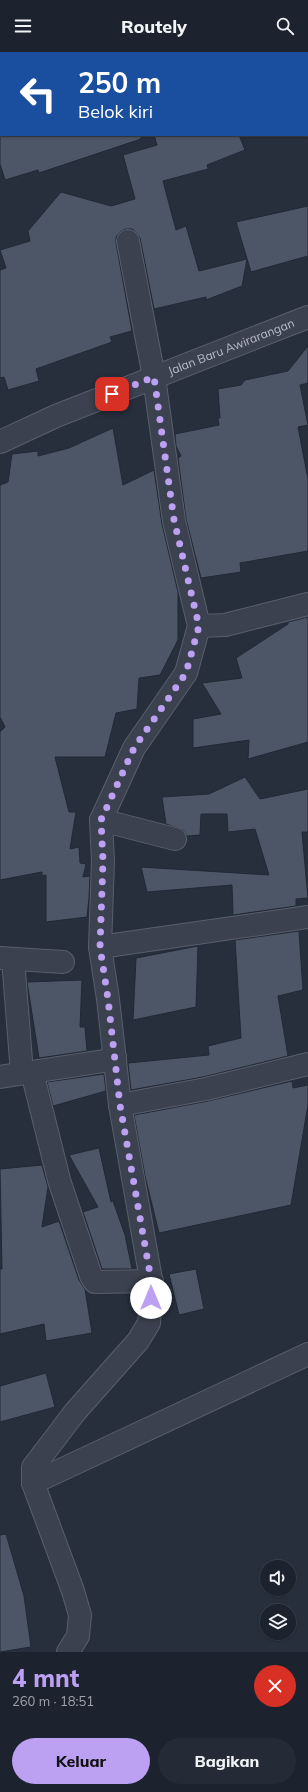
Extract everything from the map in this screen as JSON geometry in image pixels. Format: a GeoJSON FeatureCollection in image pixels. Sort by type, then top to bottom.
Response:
{"type":"FeatureCollection","features":[{"type":"Feature","properties":{"kind":"street"},"geometry":{"type":"LineString","coordinates":[[68,1652],[78,1636],[80,1615],[73,1591],[33,1483],[34,1467],[75,1412],[138,1341],[149,1323],[152,1281],[120,1105],[100,947],[103,861],[101,820],[134,748],[186,673],[199,626],[174,520],[154,377],[128,241]]}},
{"type":"Feature","properties":{"kind":"street","name":"Jalan Baru Awirarangan"},"geometry":{"type":"LineString","coordinates":[[0,442],[56,416],[308,317]]}},
{"type":"Feature","properties":{"kind":"street"},"geometry":{"type":"LineString","coordinates":[[199,626],[225,625],[308,604]]}},
{"type":"Feature","properties":{"kind":"street"},"geometry":{"type":"LineString","coordinates":[[101,820],[175,839]]}},
{"type":"Feature","properties":{"kind":"street"},"geometry":{"type":"LineString","coordinates":[[100,947],[308,916]]}},
{"type":"Feature","properties":{"kind":"street"},"geometry":{"type":"LineString","coordinates":[[63,962],[7,959],[27,1073],[59,1180],[91,1276],[95,1282],[152,1281]]}},
{"type":"Feature","properties":{"kind":"street"},"geometry":{"type":"LineString","coordinates":[[0,1077],[104,1061],[115,1057]]}},
{"type":"Feature","properties":{"kind":"street"},"geometry":{"type":"LineString","coordinates":[[120,1105],[206,1089],[308,1064]]}},
{"type":"Feature","properties":{"kind":"street"},"geometry":{"type":"LineString","coordinates":[[33,1483],[308,1354]]}},
{"type":"Feature","properties":{"kind":"building"},"geometry":{"type":"Polygon","coordinates":[[[0,136],[141,136],[141,139],[39,173],[38,170],[5,180],[0,164],[0,136]]]}},
{"type":"Feature","properties":{"kind":"building"},"geometry":{"type":"Polygon","coordinates":[[[154,136],[239,136],[245,150],[207,165],[208,169],[163,181],[176,230],[186,226],[199,271],[247,259],[242,286],[206,300],[206,297],[154,309],[140,238],[132,229],[125,229],[116,237],[116,243],[132,331],[110,337],[112,342],[36,369],[39,381],[8,390],[4,377],[0,378],[0,270],[6,268],[0,250],[30,241],[28,231],[61,192],[111,206],[135,199],[123,155],[157,145],[154,136]]]}},
{"type":"Feature","properties":{"kind":"building"},"geometry":{"type":"Polygon","coordinates":[[[308,206],[308,256],[251,272],[236,222],[308,206]]]}},
{"type":"Feature","properties":{"kind":"building"},"geometry":{"type":"Polygon","coordinates":[[[308,346],[308,383],[300,385],[308,425],[298,427],[308,479],[308,551],[240,563],[241,572],[201,578],[186,519],[178,458],[181,456],[176,446],[175,434],[219,425],[218,389],[241,385],[245,380],[288,371],[308,346]]]}},
{"type":"Feature","properties":{"kind":"building"},"geometry":{"type":"Polygon","coordinates":[[[113,428],[123,485],[154,470],[162,524],[178,592],[178,640],[160,675],[139,678],[137,709],[116,713],[105,757],[55,757],[69,812],[76,812],[70,849],[79,847],[80,863],[86,864],[83,877],[90,876],[89,897],[87,917],[46,922],[46,875],[42,876],[42,872],[0,880],[0,732],[5,727],[0,717],[0,485],[8,482],[12,454],[38,451],[38,456],[69,448],[113,428]]]}},
{"type":"Feature","properties":{"kind":"building"},"geometry":{"type":"Polygon","coordinates":[[[308,617],[308,742],[248,759],[249,740],[193,748],[193,719],[221,714],[202,683],[242,678],[236,658],[288,624],[288,622],[308,617]]]}},
{"type":"Feature","properties":{"kind":"building"},"geometry":{"type":"Polygon","coordinates":[[[245,777],[260,799],[308,789],[308,832],[302,832],[308,898],[296,899],[296,906],[233,915],[232,885],[147,892],[141,867],[269,875],[255,829],[228,832],[227,814],[201,814],[200,835],[187,836],[183,830],[166,824],[162,797],[209,794],[245,777]]]}},
{"type":"Feature","properties":{"kind":"building"},"geometry":{"type":"Polygon","coordinates":[[[299,931],[303,990],[278,996],[288,1056],[203,1077],[131,1090],[128,1063],[209,1055],[208,1046],[241,1038],[235,940],[299,931]]]}},
{"type":"Feature","properties":{"kind":"building"},"geometry":{"type":"Polygon","coordinates":[[[198,946],[196,1007],[133,1020],[136,958],[198,946]]]}},
{"type":"Feature","properties":{"kind":"building"},"geometry":{"type":"Polygon","coordinates":[[[82,980],[80,1027],[85,1027],[87,1051],[39,1058],[27,982],[82,980]]]}},
{"type":"Feature","properties":{"kind":"building"},"geometry":{"type":"Polygon","coordinates":[[[104,1074],[106,1091],[53,1106],[47,1082],[104,1074]]]}},
{"type":"Feature","properties":{"kind":"building"},"geometry":{"type":"Polygon","coordinates":[[[292,1081],[293,1088],[308,1085],[308,1105],[291,1205],[159,1233],[145,1176],[134,1115],[208,1101],[292,1081]]]}},
{"type":"Feature","properties":{"kind":"building"},"geometry":{"type":"Polygon","coordinates":[[[99,1148],[111,1202],[113,1201],[125,1235],[132,1269],[102,1269],[83,1212],[98,1207],[69,1155],[99,1148]]]}},
{"type":"Feature","properties":{"kind":"building"},"geometry":{"type":"Polygon","coordinates":[[[42,1165],[48,1187],[42,1227],[59,1221],[79,1280],[85,1289],[92,1333],[46,1341],[44,1324],[0,1334],[0,1269],[2,1269],[0,1169],[42,1165]]]}},
{"type":"Feature","properties":{"kind":"building"},"geometry":{"type":"Polygon","coordinates":[[[196,1269],[204,1309],[179,1315],[169,1274],[196,1269]]]}},
{"type":"Feature","properties":{"kind":"building"},"geometry":{"type":"Polygon","coordinates":[[[46,1373],[55,1407],[0,1422],[0,1386],[46,1373]]]}},
{"type":"Feature","properties":{"kind":"building"},"geometry":{"type":"Polygon","coordinates":[[[6,1534],[24,1596],[31,1647],[0,1652],[0,1535],[6,1534]]]}},
{"type":"Feature","properties":{"kind":"route"},"geometry":{"type":"LineString","coordinates":[[112,394],[154,377],[174,520],[199,626],[186,673],[134,748],[101,820],[103,861],[100,947],[108,999],[120,1105],[152,1285],[151,1298]]}}]}
